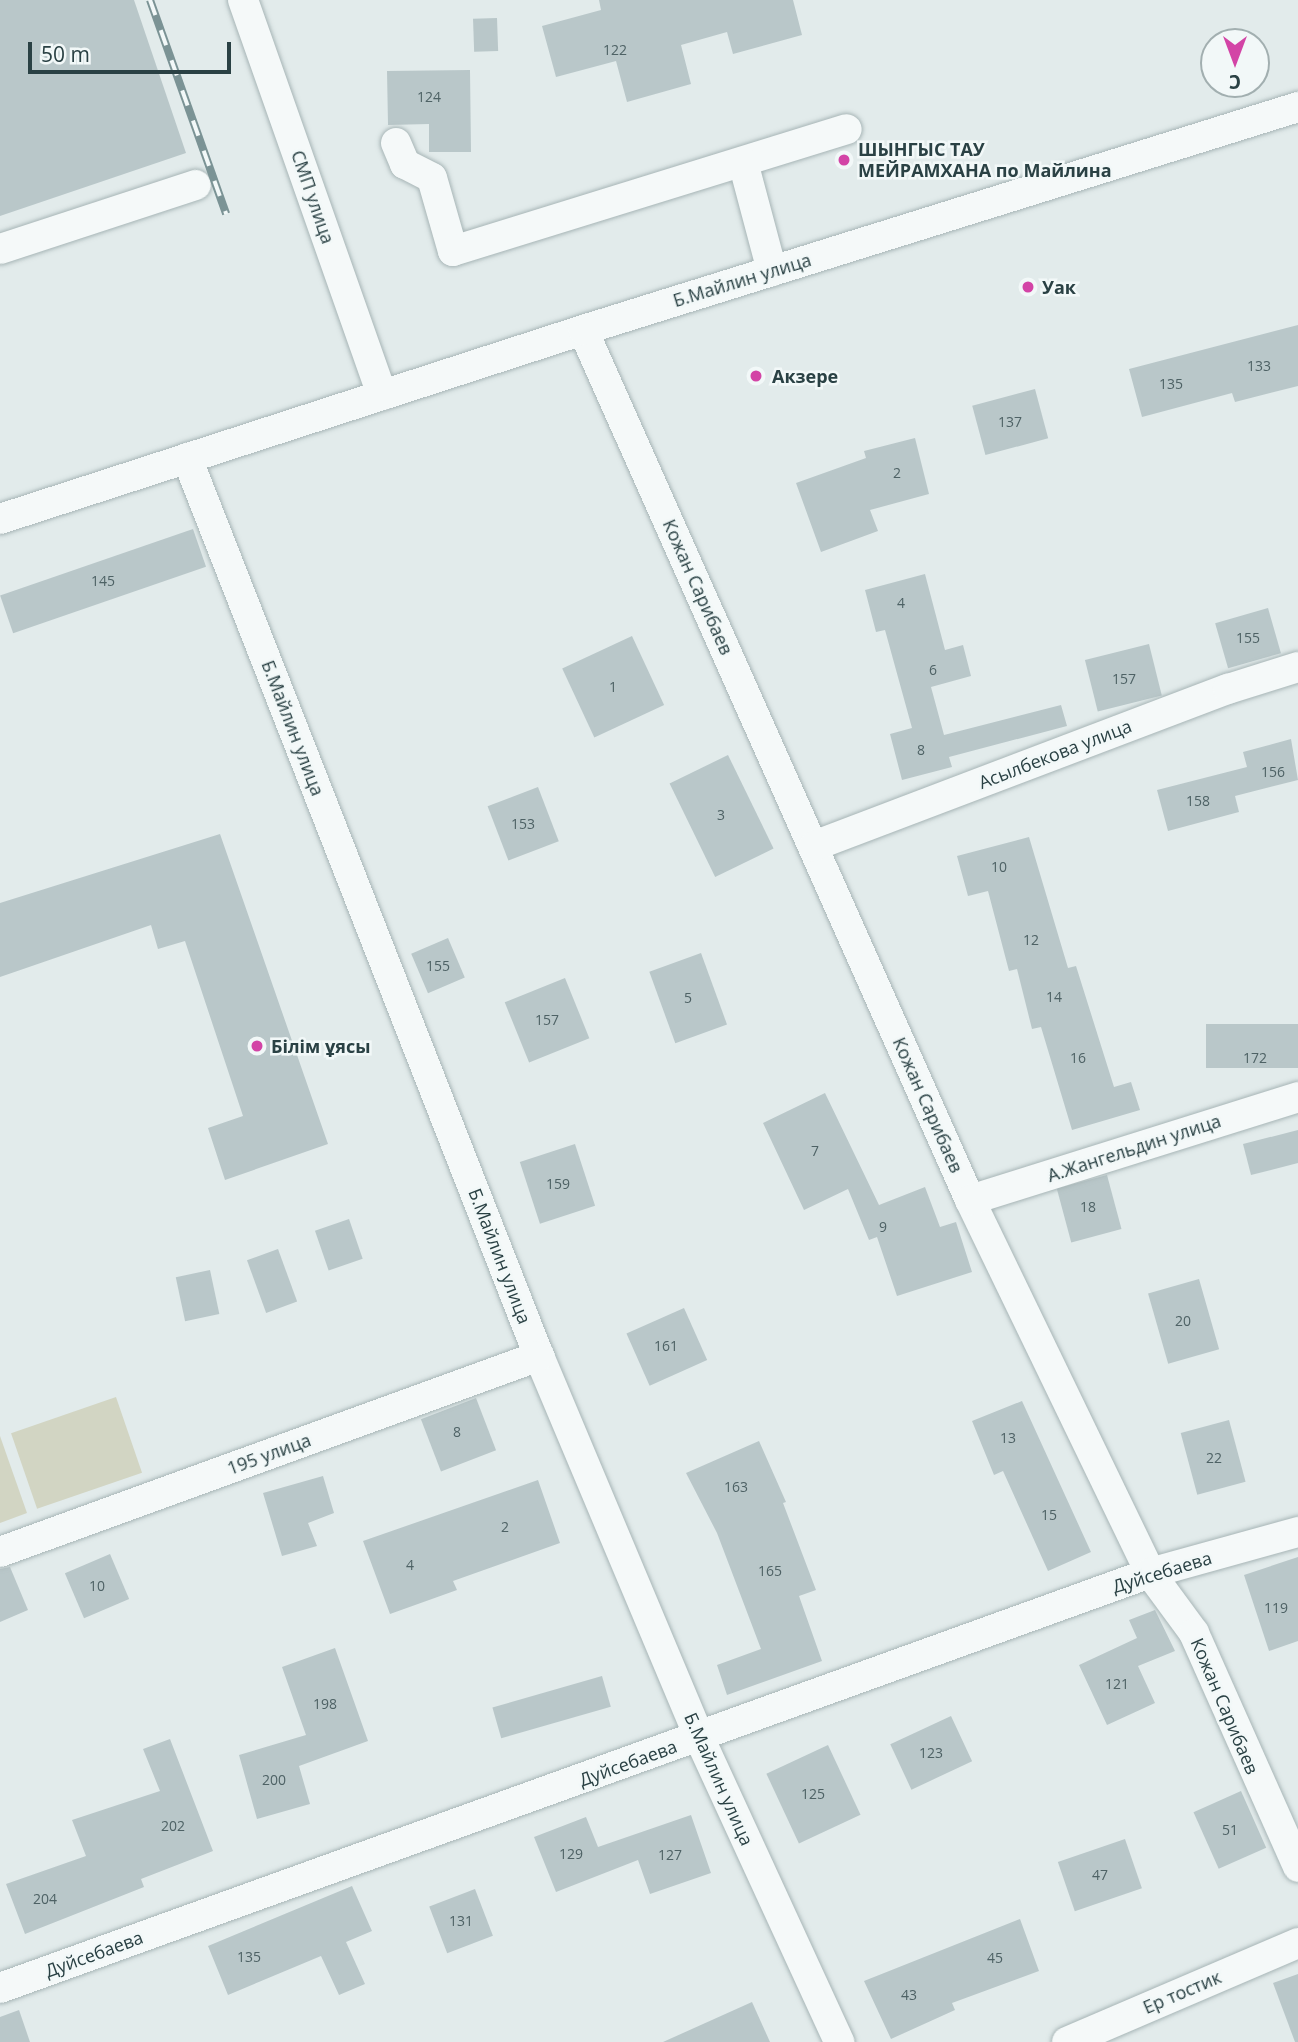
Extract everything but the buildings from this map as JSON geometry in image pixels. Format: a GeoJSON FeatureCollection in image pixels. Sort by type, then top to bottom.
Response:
{"type":"FeatureCollection","features":[{"type":"Feature","properties":{"kind":"street","name":"СМП улица"},"geometry":{"type":"LineString","coordinates":[[243,0],[382,395]]}},
{"type":"Feature","properties":{"kind":"street","name":"Б.Майлин улица"},"geometry":{"type":"LineString","coordinates":[[0,520],[583,330],[1298,107]]}},
{"type":"Feature","properties":{"kind":"street"},"geometry":{"type":"LineString","coordinates":[[396,143],[405,164],[432,178],[453,251],[847,129]]}},
{"type":"Feature","properties":{"kind":"street"},"geometry":{"type":"LineString","coordinates":[[743,162],[772,271]]}},
{"type":"Feature","properties":{"kind":"street"},"geometry":{"type":"LineString","coordinates":[[0,249],[195,185]]}},
{"type":"Feature","properties":{"kind":"street","name":"Кожан Сарибаев"},"geometry":{"type":"LineString","coordinates":[[583,330],[970,1200],[1150,1573],[1194,1633],[1298,1867]]}},
{"type":"Feature","properties":{"kind":"street","name":"Б.Майлин улица"},"geometry":{"type":"LineString","coordinates":[[187,458],[539,1356],[699,1737],[839,2042]]}},
{"type":"Feature","properties":{"kind":"street","name":"Асылбекова улица"},"geometry":{"type":"LineString","coordinates":[[814,846],[1228,689],[1298,667]]}},
{"type":"Feature","properties":{"kind":"street","name":"А.Жангельдин улица"},"geometry":{"type":"LineString","coordinates":[[970,1200],[1298,1097]]}},
{"type":"Feature","properties":{"kind":"street","name":"195 улица"},"geometry":{"type":"LineString","coordinates":[[0,1552],[539,1356]]}},
{"type":"Feature","properties":{"kind":"street","name":"Дуйсебаева"},"geometry":{"type":"LineString","coordinates":[[0,1988],[1150,1573],[1298,1532]]}},
{"type":"Feature","properties":{"kind":"street","name":"Ер тостик"},"geometry":{"type":"LineString","coordinates":[[1067,2042],[1298,1942]]}},
{"type":"Feature","properties":{"kind":"green space"},"geometry":{"type":"Polygon","coordinates":[[[116,1397],[142,1473],[37,1509],[11,1433],[116,1397]]]}},
{"type":"Feature","properties":{"kind":"green space"},"geometry":{"type":"Polygon","coordinates":[[[0,1436],[27,1513],[0,1523],[0,1436]]]}},
{"type":"Feature","properties":{"kind":"railway"},"geometry":{"type":"LineString","coordinates":[[150,0],[226,214]]}},
{"type":"Feature","properties":{"kind":"place","name":"ШЫНГЫС ТАУ МЕЙРАМХАНА по Майлина"},"geometry":{"type":"Point","coordinates":[844,160]}},
{"type":"Feature","properties":{"kind":"place","name":"Уак"},"geometry":{"type":"Point","coordinates":[1028,287]}},
{"type":"Feature","properties":{"kind":"place","name":"Акзере"},"geometry":{"type":"Point","coordinates":[756,376]}},
{"type":"Feature","properties":{"kind":"place","name":"Білім ұясы"},"geometry":{"type":"Point","coordinates":[257,1046]}}]}
